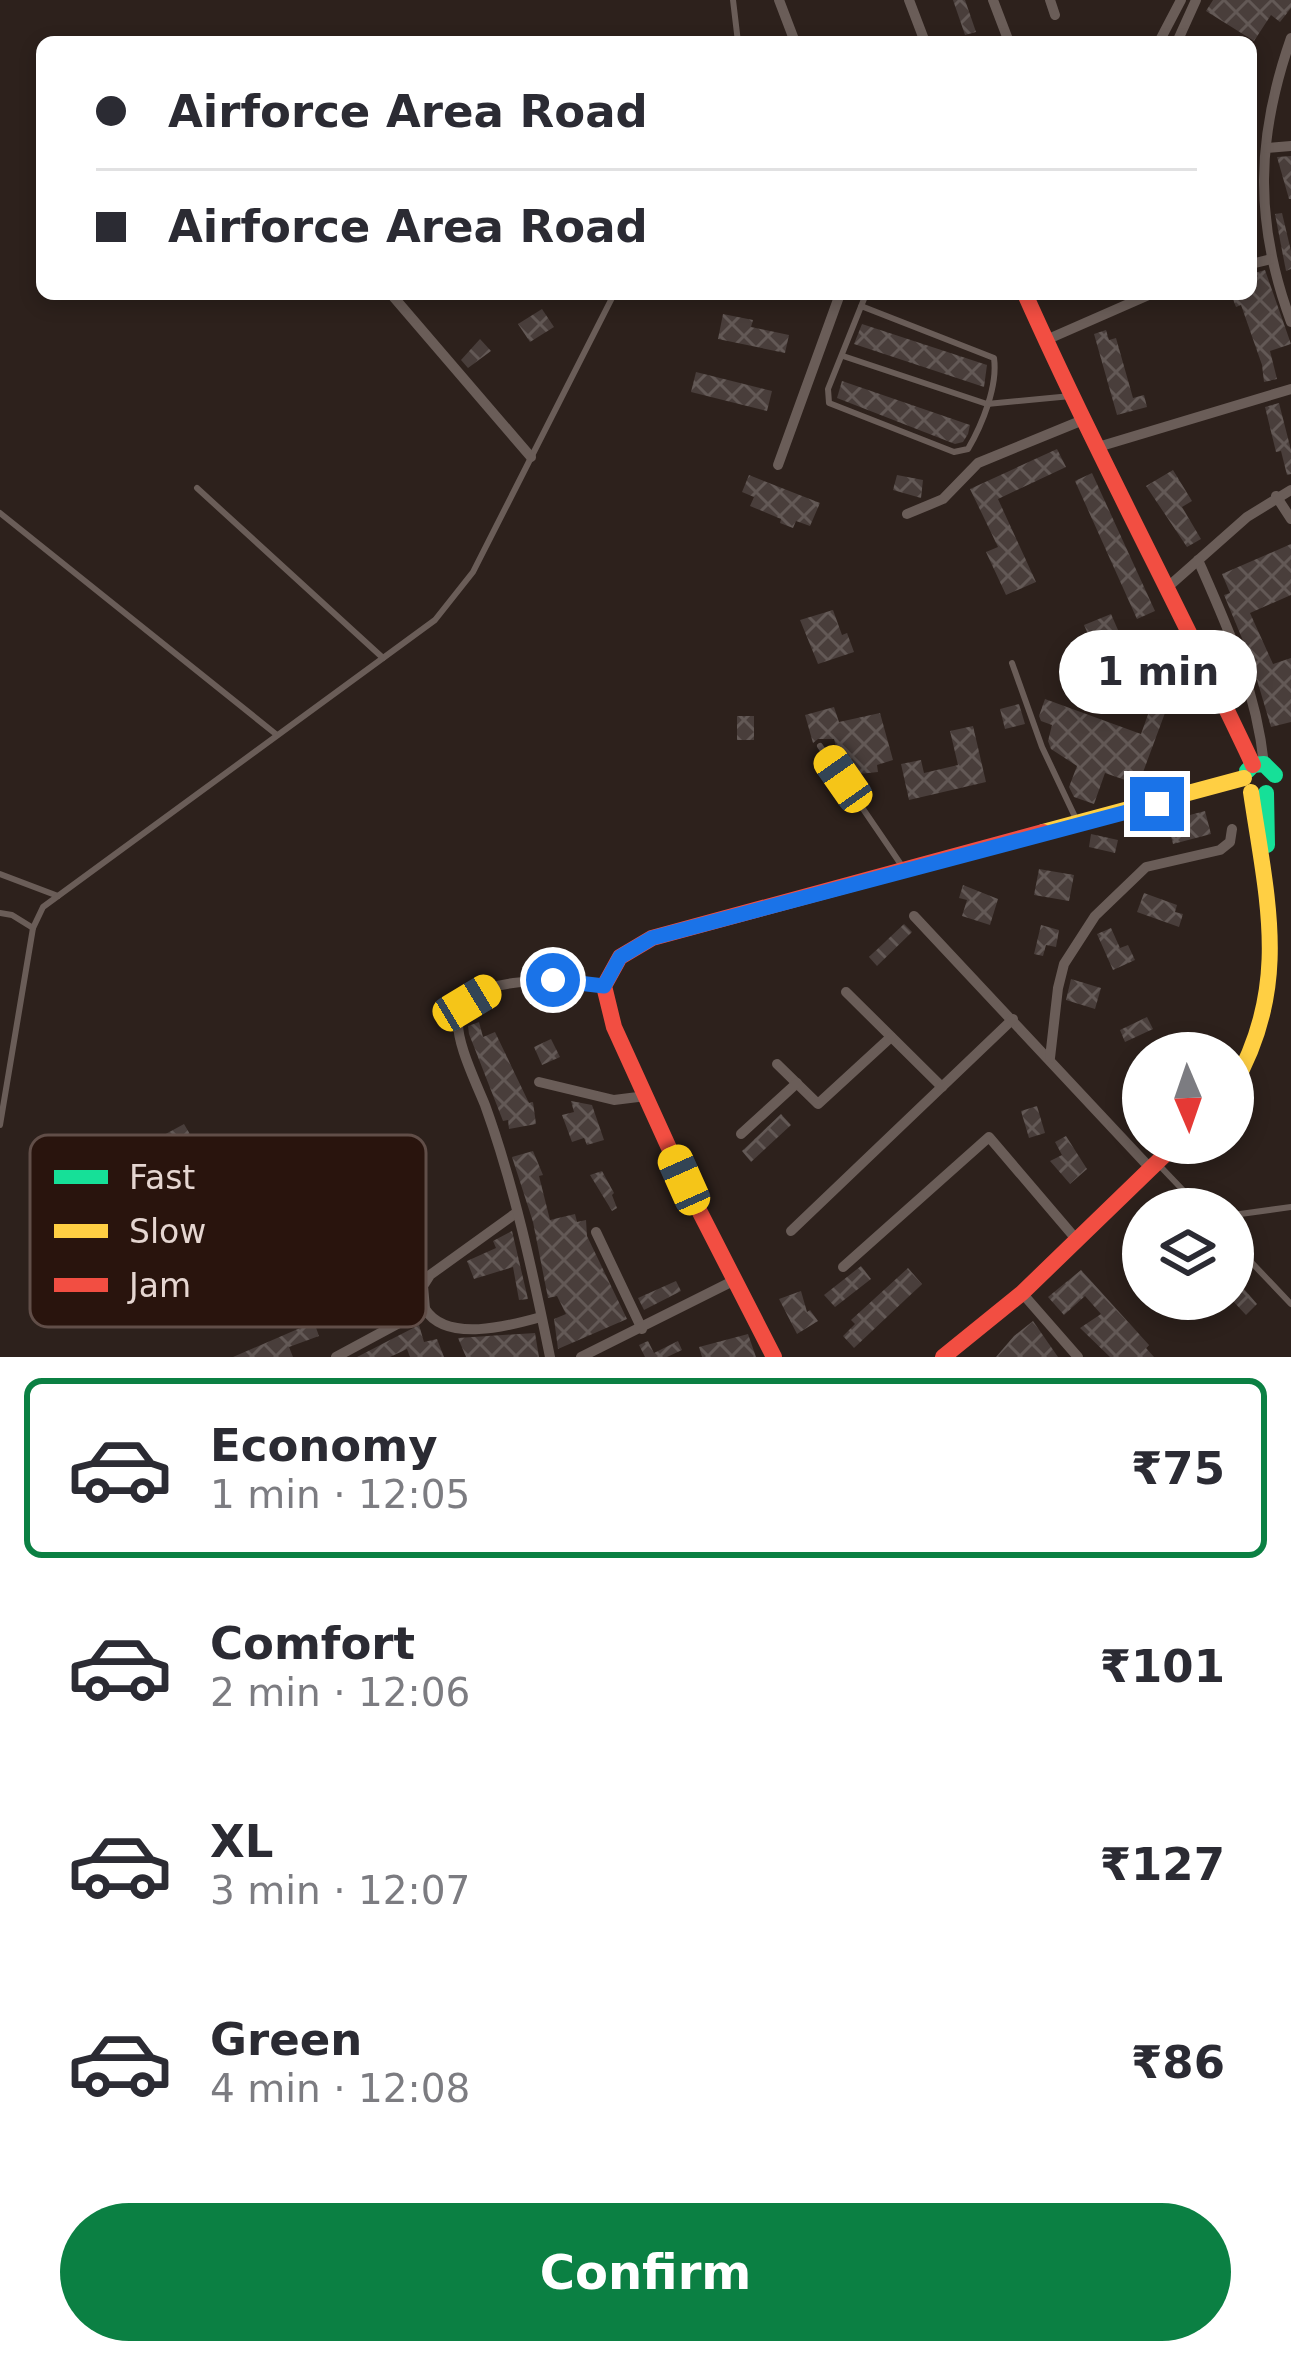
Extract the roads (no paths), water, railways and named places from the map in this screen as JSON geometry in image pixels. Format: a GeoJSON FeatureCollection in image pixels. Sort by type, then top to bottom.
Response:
{"type":"FeatureCollection","features":[{"type":"Feature","properties":{"kind":"street"},"geometry":{"type":"LineString","coordinates":[[779,0],[793,36]]}},
{"type":"Feature","properties":{"kind":"street"},"geometry":{"type":"LineString","coordinates":[[909,0],[923,36]]}},
{"type":"Feature","properties":{"kind":"street"},"geometry":{"type":"LineString","coordinates":[[993,0],[1007,36]]}},
{"type":"Feature","properties":{"kind":"street"},"geometry":{"type":"LineString","coordinates":[[1050,0],[1055,16]]}},
{"type":"Feature","properties":{"kind":"street"},"geometry":{"type":"LineString","coordinates":[[1162,36],[1181,0]]}},
{"type":"Feature","properties":{"kind":"street"},"geometry":{"type":"LineString","coordinates":[[1180,36],[1196,0]]}},
{"type":"Feature","properties":{"kind":"street"},"geometry":{"type":"LineString","coordinates":[[1291,38],[1275,85],[1262,214],[1291,322]]}},
{"type":"Feature","properties":{"kind":"street"},"geometry":{"type":"LineString","coordinates":[[1267,148],[1291,146]]}},
{"type":"Feature","properties":{"kind":"street"},"geometry":{"type":"LineString","coordinates":[[1257,262],[1271,259]]}},
{"type":"Feature","properties":{"kind":"street"},"geometry":{"type":"LineString","coordinates":[[396,300],[531,457]]}},
{"type":"Feature","properties":{"kind":"street"},"geometry":{"type":"LineString","coordinates":[[778,465],[839,300]]}},
{"type":"Feature","properties":{"kind":"street"},"geometry":{"type":"LineString","coordinates":[[1028,300],[1071,396],[1264,777]]}},
{"type":"Feature","properties":{"kind":"street"},"geometry":{"type":"LineString","coordinates":[[1046,340],[1137,300]]}},
{"type":"Feature","properties":{"kind":"street"},"geometry":{"type":"LineString","coordinates":[[1097,447],[1291,389]]}},
{"type":"Feature","properties":{"kind":"street"},"geometry":{"type":"LineString","coordinates":[[908,514],[944,499],[978,463],[1083,420]]}},
{"type":"Feature","properties":{"kind":"street"},"geometry":{"type":"LineString","coordinates":[[1169,586],[1276,496],[1291,490]]}},
{"type":"Feature","properties":{"kind":"street"},"geometry":{"type":"LineString","coordinates":[[1276,496],[1291,519]]}},
{"type":"Feature","properties":{"kind":"street"},"geometry":{"type":"LineString","coordinates":[[1198,560],[1242,657],[1259,718],[1275,946],[1272,1007],[1254,1057]]}},
{"type":"Feature","properties":{"kind":"street"},"geometry":{"type":"LineString","coordinates":[[774,1357],[614,1027],[604,986],[620,957],[652,938],[1264,777]]}},
{"type":"Feature","properties":{"kind":"street"},"geometry":{"type":"LineString","coordinates":[[1050,1058],[1064,964],[1095,916],[1146,867],[1220,850],[1230,842],[1232,830]]}},
{"type":"Feature","properties":{"kind":"street"},"geometry":{"type":"LineString","coordinates":[[914,916],[1153,1165],[1022,1293],[949,1355]]}},
{"type":"Feature","properties":{"kind":"street"},"geometry":{"type":"LineString","coordinates":[[550,1357],[490,1120],[458,1031],[459,1016],[467,1003],[495,986],[553,980],[604,986]]}},
{"type":"Feature","properties":{"kind":"street"},"geometry":{"type":"LineString","coordinates":[[846,992],[941,1087]]}},
{"type":"Feature","properties":{"kind":"street"},"geometry":{"type":"LineString","coordinates":[[791,1232],[1013,1019]]}},
{"type":"Feature","properties":{"kind":"street"},"geometry":{"type":"LineString","coordinates":[[778,1064],[818,1104],[891,1036]]}},
{"type":"Feature","properties":{"kind":"street"},"geometry":{"type":"LineString","coordinates":[[539,1082],[614,1100],[646,1096]]}},
{"type":"Feature","properties":{"kind":"street"},"geometry":{"type":"LineString","coordinates":[[741,1134],[796,1083]]}},
{"type":"Feature","properties":{"kind":"street"},"geometry":{"type":"LineString","coordinates":[[843,1267],[988,1137],[1076,1239]]}},
{"type":"Feature","properties":{"kind":"street"},"geometry":{"type":"LineString","coordinates":[[426,1282],[516,1213]]}},
{"type":"Feature","properties":{"kind":"street"},"geometry":{"type":"LineString","coordinates":[[596,1232],[642,1329]]}},
{"type":"Feature","properties":{"kind":"street"},"geometry":{"type":"LineString","coordinates":[[581,1357],[735,1280]]}},
{"type":"Feature","properties":{"kind":"street"},"geometry":{"type":"LineString","coordinates":[[1022,1293],[1078,1357]]}},
{"type":"Feature","properties":{"kind":"street"},"geometry":{"type":"LineString","coordinates":[[426,1311],[432,1321],[446,1327],[500,1326],[542,1317]]}},
{"type":"Feature","properties":{"kind":"street"},"geometry":{"type":"LineString","coordinates":[[336,1357],[392,1327]]}},
{"type":"Feature","properties":{"kind":"lane"},"geometry":{"type":"LineString","coordinates":[[733,0],[737,36]]}},
{"type":"Feature","properties":{"kind":"lane"},"geometry":{"type":"LineString","coordinates":[[0,1124],[33,928],[44,907],[435,620],[458,595],[608,300]]}},
{"type":"Feature","properties":{"kind":"lane"},"geometry":{"type":"LineString","coordinates":[[861,306],[994,358],[987,404],[972,443],[963,452],[829,404],[828,389],[842,356],[861,306],[864,300]]}},
{"type":"Feature","properties":{"kind":"lane"},"geometry":{"type":"LineString","coordinates":[[842,356],[987,404],[1071,396]]}},
{"type":"Feature","properties":{"kind":"lane"},"geometry":{"type":"LineString","coordinates":[[197,488],[383,658]]}},
{"type":"Feature","properties":{"kind":"lane"},"geometry":{"type":"LineString","coordinates":[[0,513],[277,735]]}},
{"type":"Feature","properties":{"kind":"lane"},"geometry":{"type":"LineString","coordinates":[[1012,663],[1042,747],[1079,825]]}},
{"type":"Feature","properties":{"kind":"lane"},"geometry":{"type":"LineString","coordinates":[[820,746],[904,869]]}},
{"type":"Feature","properties":{"kind":"lane"},"geometry":{"type":"LineString","coordinates":[[0,874],[58,896]]}},
{"type":"Feature","properties":{"kind":"lane"},"geometry":{"type":"LineString","coordinates":[[0,913],[33,928]]}},
{"type":"Feature","properties":{"kind":"lane"},"geometry":{"type":"LineString","coordinates":[[1153,1165],[1178,1188]]}},
{"type":"Feature","properties":{"kind":"lane"},"geometry":{"type":"LineString","coordinates":[[1254,1212],[1291,1207]]}},
{"type":"Feature","properties":{"kind":"lane"},"geometry":{"type":"LineString","coordinates":[[1254,1265],[1291,1304]]}}]}
